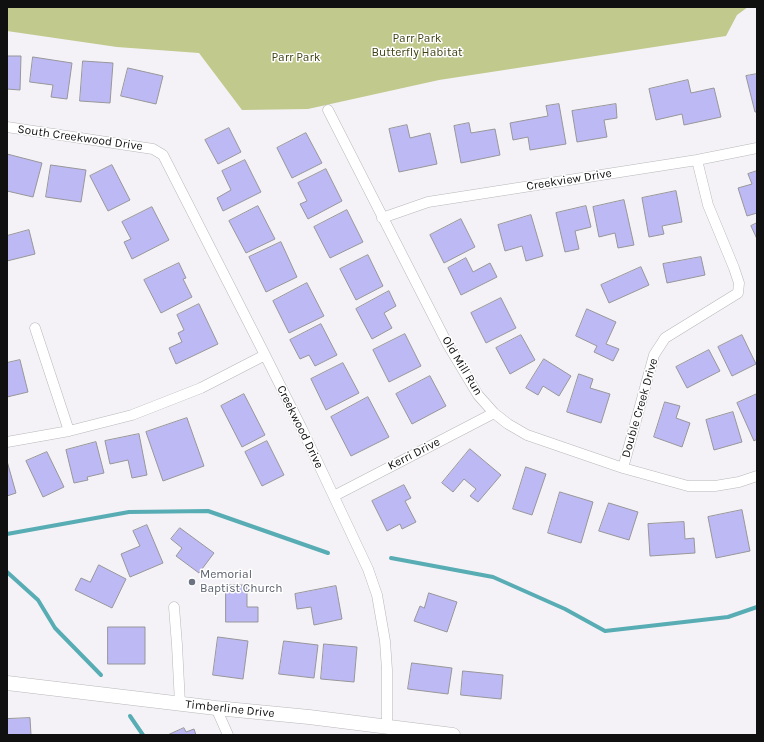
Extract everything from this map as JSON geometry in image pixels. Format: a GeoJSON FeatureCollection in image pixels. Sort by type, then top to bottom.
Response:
{"type":"FeatureCollection","features":[{"type":"Feature","properties":{"kind":"street","name":"Old Mill Run"},"geometry":{"type":"LineString","coordinates":[[328,110],[448,345],[478,395],[494,413],[508,424],[527,435],[623,468],[688,486],[715,486],[739,482],[757,476]]}},
{"type":"Feature","properties":{"kind":"street","name":"South Creekwood Drive"},"geometry":{"type":"LineString","coordinates":[[7,127],[153,149]]}},
{"type":"Feature","properties":{"kind":"street","name":"Creekview Drive"},"geometry":{"type":"LineString","coordinates":[[382,218],[428,202],[697,160],[757,148]]}},
{"type":"Feature","properties":{"kind":"street","name":"Creekwood Drive"},"geometry":{"type":"LineString","coordinates":[[153,149],[163,155],[265,355],[368,569],[377,595],[385,641],[387,670],[387,727]]}},
{"type":"Feature","properties":{"kind":"street","name":"Double Creek Drive"},"geometry":{"type":"LineString","coordinates":[[623,468],[654,355],[665,338],[738,293],[739,283],[708,205],[697,160]]}},
{"type":"Feature","properties":{"kind":"street"},"geometry":{"type":"LineString","coordinates":[[35,328],[69,431]]}},
{"type":"Feature","properties":{"kind":"street"},"geometry":{"type":"LineString","coordinates":[[7,442],[69,431],[132,415],[201,388],[265,355]]}},
{"type":"Feature","properties":{"kind":"street","name":"Kerri Drive"},"geometry":{"type":"LineString","coordinates":[[334,496],[494,413]]}},
{"type":"Feature","properties":{"kind":"street"},"geometry":{"type":"LineString","coordinates":[[174,607],[180,704]]}},
{"type":"Feature","properties":{"kind":"street","name":"Timberline Drive"},"geometry":{"type":"LineString","coordinates":[[7,683],[180,704],[309,717],[452,735]]}},
{"type":"Feature","properties":{"kind":"street"},"geometry":{"type":"LineString","coordinates":[[216,708],[228,735]]}},
{"type":"Feature","properties":{"kind":"green space","name":"Parr Park"},"geometry":{"type":"Polygon","coordinates":[[[7,7],[748,7],[737,15],[726,36],[439,80],[308,109],[242,110],[199,53],[117,47],[7,31],[7,7]]]}},
{"type":"Feature","properties":{"kind":"building"},"geometry":{"type":"Polygon","coordinates":[[[7,56],[21,56],[20,90],[7,89],[7,56]]]}},
{"type":"Feature","properties":{"kind":"building"},"geometry":{"type":"Polygon","coordinates":[[[33,57],[72,63],[67,99],[51,97],[53,85],[30,82],[33,57]]]}},
{"type":"Feature","properties":{"kind":"building"},"geometry":{"type":"Polygon","coordinates":[[[83,61],[113,63],[110,103],[80,101],[83,61]]]}},
{"type":"Feature","properties":{"kind":"building"},"geometry":{"type":"Polygon","coordinates":[[[128,68],[163,76],[156,104],[121,96],[128,68]]]}},
{"type":"Feature","properties":{"kind":"building"},"geometry":{"type":"Polygon","coordinates":[[[757,74],[757,112],[755,112],[746,76],[757,74]]]}},
{"type":"Feature","properties":{"kind":"building"},"geometry":{"type":"Polygon","coordinates":[[[688,80],[691,93],[714,88],[721,117],[684,125],[682,114],[656,120],[649,89],[688,80]]]}},
{"type":"Feature","properties":{"kind":"building"},"geometry":{"type":"Polygon","coordinates":[[[559,104],[566,144],[530,150],[528,137],[513,140],[510,123],[548,116],[546,106],[559,104]]]}},
{"type":"Feature","properties":{"kind":"building"},"geometry":{"type":"Polygon","coordinates":[[[616,104],[617,118],[604,120],[607,137],[577,142],[572,111],[616,104]]]}},
{"type":"Feature","properties":{"kind":"building"},"geometry":{"type":"Polygon","coordinates":[[[469,123],[471,133],[495,129],[500,155],[461,163],[454,126],[469,123]]]}},
{"type":"Feature","properties":{"kind":"building"},"geometry":{"type":"Polygon","coordinates":[[[407,125],[410,138],[430,133],[437,164],[399,172],[389,129],[407,125]]]}},
{"type":"Feature","properties":{"kind":"building"},"geometry":{"type":"Polygon","coordinates":[[[229,128],[241,152],[218,164],[205,140],[229,128]]]}},
{"type":"Feature","properties":{"kind":"building"},"geometry":{"type":"Polygon","coordinates":[[[306,133],[322,163],[292,178],[277,148],[306,133]]]}},
{"type":"Feature","properties":{"kind":"building"},"geometry":{"type":"Polygon","coordinates":[[[7,154],[42,163],[33,197],[7,191],[7,154]]]}},
{"type":"Feature","properties":{"kind":"building"},"geometry":{"type":"Polygon","coordinates":[[[245,160],[261,192],[223,211],[217,198],[231,190],[222,171],[245,160]]]}},
{"type":"Feature","properties":{"kind":"building"},"geometry":{"type":"Polygon","coordinates":[[[51,165],[86,170],[81,202],[46,197],[51,165]]]}},
{"type":"Feature","properties":{"kind":"building"},"geometry":{"type":"Polygon","coordinates":[[[112,165],[130,200],[108,211],[90,176],[112,165]]]}},
{"type":"Feature","properties":{"kind":"building"},"geometry":{"type":"Polygon","coordinates":[[[326,169],[342,201],[308,219],[300,204],[307,201],[298,183],[326,169]]]}},
{"type":"Feature","properties":{"kind":"building"},"geometry":{"type":"Polygon","coordinates":[[[757,171],[757,213],[747,216],[738,188],[752,184],[748,174],[757,171]]]}},
{"type":"Feature","properties":{"kind":"building"},"geometry":{"type":"Polygon","coordinates":[[[676,191],[682,222],[662,226],[664,234],[649,237],[642,198],[676,191]]]}},
{"type":"Feature","properties":{"kind":"building"},"geometry":{"type":"Polygon","coordinates":[[[624,200],[634,245],[618,248],[615,233],[599,237],[593,207],[624,200]]]}},
{"type":"Feature","properties":{"kind":"building"},"geometry":{"type":"Polygon","coordinates":[[[258,206],[275,239],[246,253],[229,221],[258,206]]]}},
{"type":"Feature","properties":{"kind":"building"},"geometry":{"type":"Polygon","coordinates":[[[586,206],[591,227],[575,231],[579,249],[565,252],[556,213],[586,206]]]}},
{"type":"Feature","properties":{"kind":"building"},"geometry":{"type":"Polygon","coordinates":[[[152,207],[169,240],[132,259],[124,242],[131,239],[122,222],[152,207]]]}},
{"type":"Feature","properties":{"kind":"building"},"geometry":{"type":"Polygon","coordinates":[[[347,210],[363,242],[330,258],[314,227],[347,210]]]}},
{"type":"Feature","properties":{"kind":"building"},"geometry":{"type":"Polygon","coordinates":[[[531,215],[543,256],[526,261],[522,246],[505,251],[498,225],[531,215]]]}},
{"type":"Feature","properties":{"kind":"building"},"geometry":{"type":"Polygon","coordinates":[[[461,219],[475,247],[444,263],[430,235],[461,219]]]}},
{"type":"Feature","properties":{"kind":"building"},"geometry":{"type":"Polygon","coordinates":[[[757,223],[757,239],[751,226],[757,223]]]}},
{"type":"Feature","properties":{"kind":"building"},"geometry":{"type":"Polygon","coordinates":[[[29,230],[35,254],[7,261],[7,236],[29,230]]]}},
{"type":"Feature","properties":{"kind":"building"},"geometry":{"type":"Polygon","coordinates":[[[281,242],[297,277],[266,292],[249,257],[281,242]]]}},
{"type":"Feature","properties":{"kind":"building"},"geometry":{"type":"Polygon","coordinates":[[[368,255],[383,286],[356,300],[340,269],[368,255]]]}},
{"type":"Feature","properties":{"kind":"building"},"geometry":{"type":"Polygon","coordinates":[[[701,257],[705,275],[667,283],[663,264],[701,257]]]}},
{"type":"Feature","properties":{"kind":"building"},"geometry":{"type":"Polygon","coordinates":[[[466,258],[473,272],[490,263],[497,277],[461,295],[448,268],[466,258]]]}},
{"type":"Feature","properties":{"kind":"building"},"geometry":{"type":"Polygon","coordinates":[[[179,263],[186,278],[183,279],[192,297],[161,313],[144,280],[179,263]]]}},
{"type":"Feature","properties":{"kind":"building"},"geometry":{"type":"Polygon","coordinates":[[[641,267],[649,285],[609,303],[601,285],[641,267]]]}},
{"type":"Feature","properties":{"kind":"building"},"geometry":{"type":"Polygon","coordinates":[[[307,283],[324,316],[289,333],[273,301],[307,283]]]}},
{"type":"Feature","properties":{"kind":"building"},"geometry":{"type":"Polygon","coordinates":[[[389,291],[396,306],[384,313],[392,328],[372,339],[356,309],[389,291]]]}},
{"type":"Feature","properties":{"kind":"building"},"geometry":{"type":"Polygon","coordinates":[[[501,298],[516,328],[486,343],[471,313],[501,298]]]}},
{"type":"Feature","properties":{"kind":"building"},"geometry":{"type":"Polygon","coordinates":[[[199,304],[218,344],[176,364],[169,348],[182,342],[178,333],[184,330],[177,315],[199,304]]]}},
{"type":"Feature","properties":{"kind":"building"},"geometry":{"type":"Polygon","coordinates":[[[587,309],[616,322],[606,344],[619,349],[613,361],[594,352],[597,346],[576,336],[587,309]]]}},
{"type":"Feature","properties":{"kind":"building"},"geometry":{"type":"Polygon","coordinates":[[[321,324],[337,355],[315,366],[309,355],[300,359],[290,340],[321,324]]]}},
{"type":"Feature","properties":{"kind":"building"},"geometry":{"type":"Polygon","coordinates":[[[405,334],[421,366],[389,382],[373,350],[405,334]]]}},
{"type":"Feature","properties":{"kind":"building"},"geometry":{"type":"Polygon","coordinates":[[[521,335],[535,360],[510,374],[496,348],[521,335]]]}},
{"type":"Feature","properties":{"kind":"building"},"geometry":{"type":"Polygon","coordinates":[[[742,335],[756,364],[732,376],[718,347],[742,335]]]}},
{"type":"Feature","properties":{"kind":"building"},"geometry":{"type":"Polygon","coordinates":[[[709,350],[720,371],[687,388],[676,367],[709,350]]]}},
{"type":"Feature","properties":{"kind":"building"},"geometry":{"type":"Polygon","coordinates":[[[544,359],[571,376],[559,396],[543,386],[538,395],[526,388],[544,359]]]}},
{"type":"Feature","properties":{"kind":"building"},"geometry":{"type":"Polygon","coordinates":[[[20,360],[28,392],[7,397],[7,363],[20,360]]]}},
{"type":"Feature","properties":{"kind":"building"},"geometry":{"type":"Polygon","coordinates":[[[343,363],[359,393],[326,410],[311,379],[343,363]]]}},
{"type":"Feature","properties":{"kind":"building"},"geometry":{"type":"Polygon","coordinates":[[[579,374],[593,379],[590,388],[610,394],[601,423],[567,412],[579,374]]]}},
{"type":"Feature","properties":{"kind":"building"},"geometry":{"type":"Polygon","coordinates":[[[430,376],[446,406],[412,424],[396,394],[430,376]]]}},
{"type":"Feature","properties":{"kind":"building"},"geometry":{"type":"Polygon","coordinates":[[[244,394],[265,435],[242,447],[221,406],[244,394]]]}},
{"type":"Feature","properties":{"kind":"building"},"geometry":{"type":"Polygon","coordinates":[[[757,394],[757,439],[754,441],[737,403],[757,394]]]}},
{"type":"Feature","properties":{"kind":"building"},"geometry":{"type":"Polygon","coordinates":[[[368,397],[389,437],[351,456],[331,417],[368,397]]]}},
{"type":"Feature","properties":{"kind":"building"},"geometry":{"type":"Polygon","coordinates":[[[665,402],[680,406],[676,418],[690,423],[682,447],[654,437],[665,402]]]}},
{"type":"Feature","properties":{"kind":"building"},"geometry":{"type":"Polygon","coordinates":[[[733,412],[742,442],[714,450],[706,420],[733,412]]]}},
{"type":"Feature","properties":{"kind":"building"},"geometry":{"type":"Polygon","coordinates":[[[187,418],[204,466],[163,481],[146,432],[187,418]]]}},
{"type":"Feature","properties":{"kind":"building"},"geometry":{"type":"Polygon","coordinates":[[[139,434],[147,475],[132,478],[128,460],[110,464],[105,441],[139,434]]]}},
{"type":"Feature","properties":{"kind":"building"},"geometry":{"type":"Polygon","coordinates":[[[267,441],[284,475],[262,486],[245,452],[267,441]]]}},
{"type":"Feature","properties":{"kind":"building"},"geometry":{"type":"Polygon","coordinates":[[[96,442],[104,473],[87,477],[88,480],[74,483],[66,450],[96,442]]]}},
{"type":"Feature","properties":{"kind":"building"},"geometry":{"type":"Polygon","coordinates":[[[470,449],[501,475],[478,502],[470,496],[476,489],[464,479],[453,492],[442,483],[470,449]]]}},
{"type":"Feature","properties":{"kind":"building"},"geometry":{"type":"Polygon","coordinates":[[[47,452],[64,487],[43,497],[26,461],[47,452]]]}},
{"type":"Feature","properties":{"kind":"building"},"geometry":{"type":"Polygon","coordinates":[[[7,461],[16,493],[7,496],[7,461]]]}},
{"type":"Feature","properties":{"kind":"building"},"geometry":{"type":"Polygon","coordinates":[[[526,467],[546,474],[532,515],[513,509],[526,467]]]}},
{"type":"Feature","properties":{"kind":"building"},"geometry":{"type":"Polygon","coordinates":[[[404,485],[411,498],[405,501],[416,522],[402,529],[400,524],[387,531],[372,501],[404,485]]]}},
{"type":"Feature","properties":{"kind":"building"},"geometry":{"type":"Polygon","coordinates":[[[560,492],[593,502],[581,543],[548,533],[560,492]]]}},
{"type":"Feature","properties":{"kind":"building"},"geometry":{"type":"Polygon","coordinates":[[[609,503],[638,512],[629,540],[599,531],[609,503]]]}},
{"type":"Feature","properties":{"kind":"building"},"geometry":{"type":"Polygon","coordinates":[[[742,510],[750,551],[716,558],[708,517],[742,510]]]}},
{"type":"Feature","properties":{"kind":"building"},"geometry":{"type":"Polygon","coordinates":[[[684,522],[685,539],[694,538],[695,553],[650,556],[648,524],[684,522]]]}},
{"type":"Feature","properties":{"kind":"building"},"geometry":{"type":"Polygon","coordinates":[[[147,525],[163,563],[130,577],[121,554],[140,546],[133,531],[147,525]]]}},
{"type":"Feature","properties":{"kind":"building"},"geometry":{"type":"Polygon","coordinates":[[[180,528],[214,553],[199,573],[176,556],[182,548],[171,539],[180,528]]]}},
{"type":"Feature","properties":{"kind":"building"},"geometry":{"type":"Polygon","coordinates":[[[99,565],[126,579],[112,608],[75,590],[81,578],[90,582],[99,565]]]}},
{"type":"Feature","properties":{"kind":"building"},"geometry":{"type":"Polygon","coordinates":[[[226,585],[247,585],[247,607],[258,607],[258,622],[226,622],[226,585]]]}},
{"type":"Feature","properties":{"kind":"building"},"geometry":{"type":"Polygon","coordinates":[[[336,586],[342,619],[314,625],[311,607],[297,609],[295,594],[336,586]]]}},
{"type":"Feature","properties":{"kind":"building"},"geometry":{"type":"Polygon","coordinates":[[[429,593],[457,602],[447,632],[414,621],[420,606],[424,608],[429,593]]]}},
{"type":"Feature","properties":{"kind":"building"},"geometry":{"type":"Polygon","coordinates":[[[108,627],[145,627],[145,664],[108,664],[108,627]]]}},
{"type":"Feature","properties":{"kind":"building"},"geometry":{"type":"Polygon","coordinates":[[[218,637],[248,641],[243,679],[213,675],[218,637]]]}},
{"type":"Feature","properties":{"kind":"building"},"geometry":{"type":"Polygon","coordinates":[[[284,641],[318,645],[314,678],[279,674],[284,641]]]}},
{"type":"Feature","properties":{"kind":"building"},"geometry":{"type":"Polygon","coordinates":[[[324,644],[357,647],[354,682],[321,679],[324,644]]]}},
{"type":"Feature","properties":{"kind":"building"},"geometry":{"type":"Polygon","coordinates":[[[412,663],[452,668],[448,694],[408,689],[412,663]]]}},
{"type":"Feature","properties":{"kind":"building"},"geometry":{"type":"Polygon","coordinates":[[[463,671],[503,675],[501,699],[461,695],[463,671]]]}},
{"type":"Feature","properties":{"kind":"building"},"geometry":{"type":"Polygon","coordinates":[[[30,718],[31,735],[7,735],[7,719],[30,718]]]}},
{"type":"Feature","properties":{"kind":"building"},"geometry":{"type":"Polygon","coordinates":[[[184,728],[186,732],[194,729],[196,735],[168,735],[184,728]]]}},
{"type":"Feature","properties":{"kind":"waterway"},"geometry":{"type":"LineString","coordinates":[[7,534],[129,512],[208,511],[328,553]]}},
{"type":"Feature","properties":{"kind":"waterway"},"geometry":{"type":"LineString","coordinates":[[391,558],[493,577],[565,609],[605,631],[728,617],[757,607]]}},
{"type":"Feature","properties":{"kind":"waterway"},"geometry":{"type":"LineString","coordinates":[[7,572],[38,600],[55,628],[101,675]]}},
{"type":"Feature","properties":{"kind":"waterway"},"geometry":{"type":"LineString","coordinates":[[130,716],[143,735]]}},
{"type":"Feature","properties":{"kind":"place","name":"Memorial Baptist Church"},"geometry":{"type":"Point","coordinates":[192,582]}},
{"type":"Feature","properties":{"kind":"park label","name":"Parr Park Butterfly Habitat"},"geometry":{"type":"Point","coordinates":[417,46]}}]}
